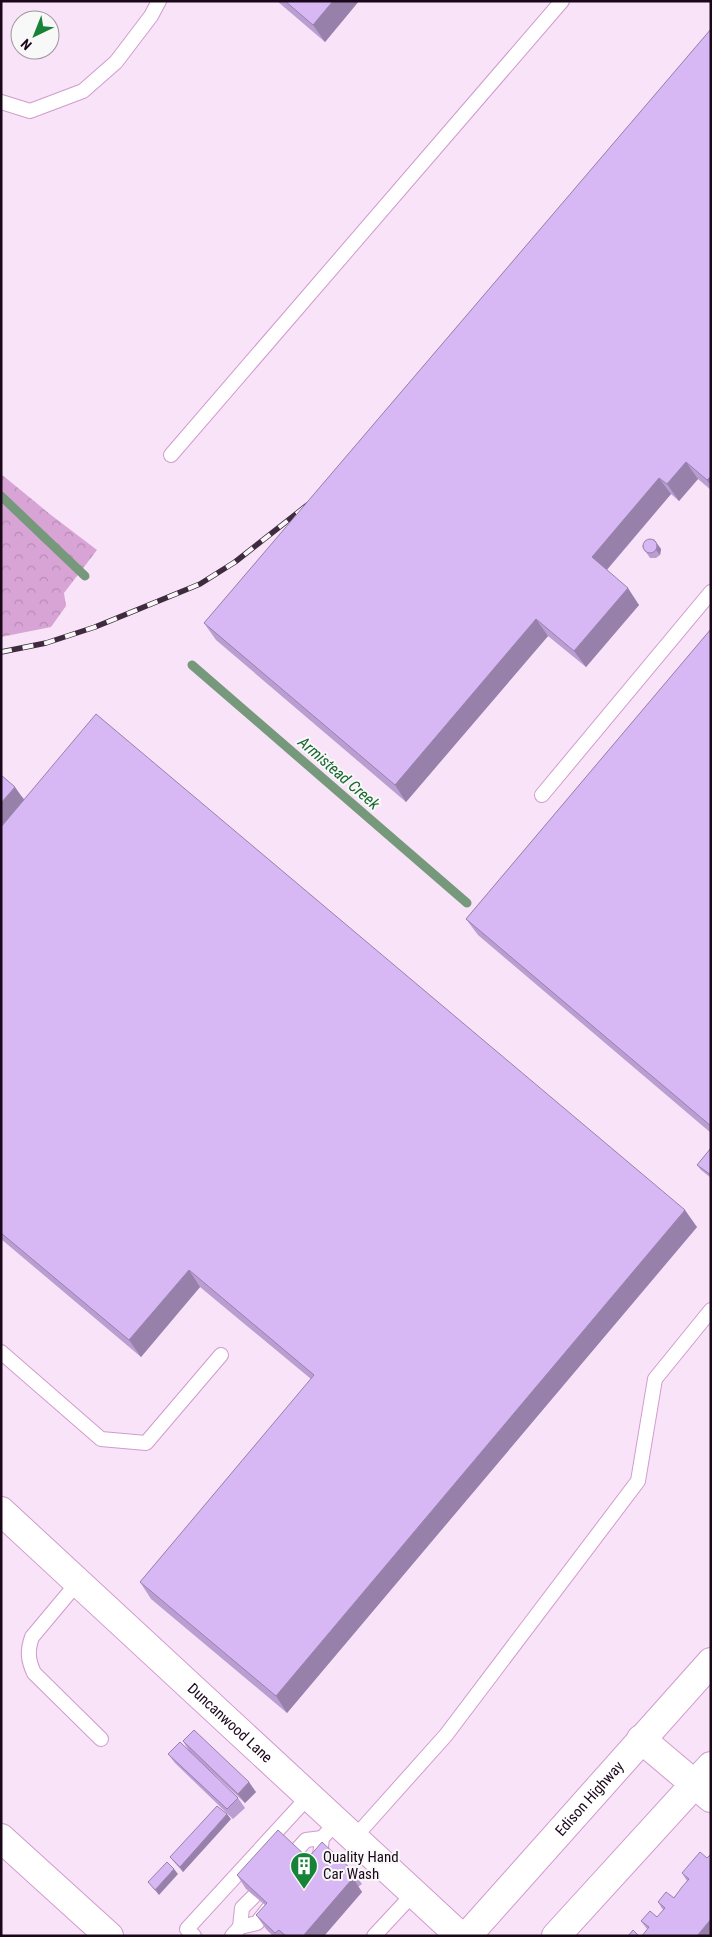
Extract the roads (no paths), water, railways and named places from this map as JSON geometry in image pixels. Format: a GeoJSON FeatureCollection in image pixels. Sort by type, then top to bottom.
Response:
{"type":"FeatureCollection","features":[{"type":"Feature","properties":{"kind":"street","name":"Duncanwood Lane"},"geometry":{"type":"LineString","coordinates":[[1,1511],[309,1796],[337,1833],[414,1893],[460,1936]]}},
{"type":"Feature","properties":{"kind":"street","name":"Edison Highway"},"geometry":{"type":"LineString","coordinates":[[467,1936],[711,1662]]}},
{"type":"Feature","properties":{"kind":"street"},"geometry":{"type":"LineString","coordinates":[[556,1936],[705,1782],[641,1739]]}},
{"type":"Feature","properties":{"kind":"street"},"geometry":{"type":"LineString","coordinates":[[1,1838],[96,1932]]}},
{"type":"Feature","properties":{"kind":"lane"},"geometry":{"type":"LineString","coordinates":[[1,102],[30,111],[83,91],[116,62],[151,16],[159,1]]}},
{"type":"Feature","properties":{"kind":"lane"},"geometry":{"type":"LineString","coordinates":[[171,455],[562,1]]}},
{"type":"Feature","properties":{"kind":"lane"},"geometry":{"type":"LineString","coordinates":[[542,795],[711,592]]}},
{"type":"Feature","properties":{"kind":"lane"},"geometry":{"type":"LineString","coordinates":[[311,1865],[337,1833],[446,1735],[638,1481],[655,1379],[711,1310]]}},
{"type":"Feature","properties":{"kind":"lane"},"geometry":{"type":"LineString","coordinates":[[1,1352],[101,1439],[146,1443],[221,1355]]}},
{"type":"Feature","properties":{"kind":"lane"},"geometry":{"type":"LineString","coordinates":[[78,1582],[32,1637],[28,1648],[29,1661],[34,1672],[102,1739]]}},
{"type":"Feature","properties":{"kind":"lane"},"geometry":{"type":"LineString","coordinates":[[194,1936],[187,1929],[309,1796]]}},
{"type":"Feature","properties":{"kind":"lane"},"geometry":{"type":"LineString","coordinates":[[296,1851],[306,1840],[337,1833]]}},
{"type":"Feature","properties":{"kind":"lane"},"geometry":{"type":"LineString","coordinates":[[374,1936],[414,1893]]}},
{"type":"Feature","properties":{"kind":"lane"},"geometry":{"type":"LineString","coordinates":[[236,1931],[242,1908],[254,1896]]}},
{"type":"Feature","properties":{"kind":"lane"},"geometry":{"type":"LineString","coordinates":[[236,1931],[256,1923],[268,1909]]}},
{"type":"Feature","properties":{"kind":"waterway","name":"Armistead Creek"},"geometry":{"type":"LineString","coordinates":[[1,496],[85,576]]}},
{"type":"Feature","properties":{"kind":"waterway","name":"Armistead Creek"},"geometry":{"type":"LineString","coordinates":[[192,665],[467,903]]}},
{"type":"Feature","properties":{"kind":"railway"},"geometry":{"type":"LineString","coordinates":[[1,652],[46,643],[95,627],[200,584],[235,562],[310,503]]}},
{"type":"Feature","properties":{"kind":"place","name":"Quality Hand Car Wash"},"geometry":{"type":"Point","coordinates":[304,1890]}}]}
